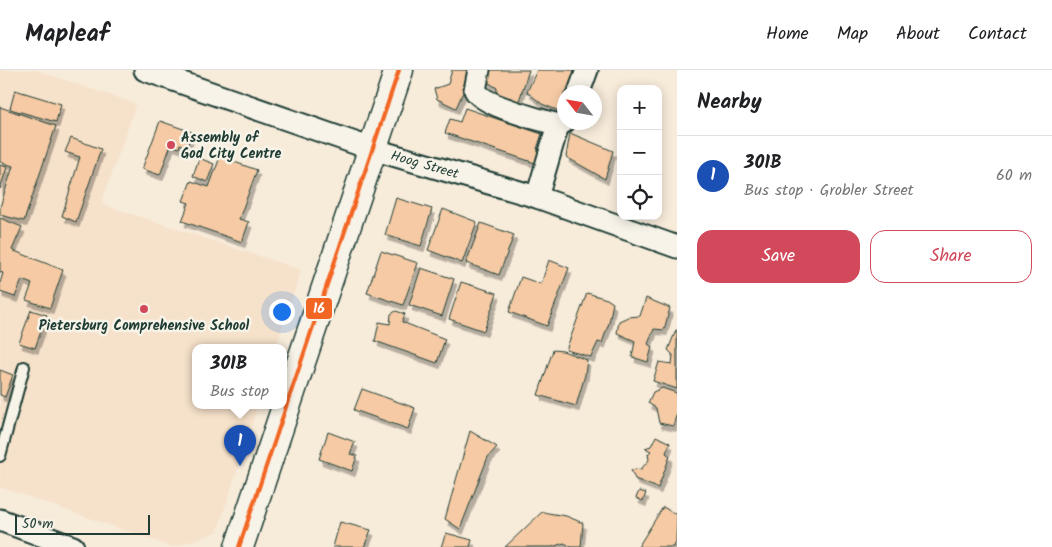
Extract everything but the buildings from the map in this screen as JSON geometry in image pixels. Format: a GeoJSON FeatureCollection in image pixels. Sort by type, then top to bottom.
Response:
{"type":"FeatureCollection","features":[{"type":"Feature","properties":{"kind":"main road"},"geometry":{"type":"LineString","coordinates":[[287,403],[399,70]]}},
{"type":"Feature","properties":{"kind":"main road"},"geometry":{"type":"LineString","coordinates":[[239,547],[285,409]]}},
{"type":"Feature","properties":{"kind":"street","name":"Hoog Street"},"geometry":{"type":"LineString","coordinates":[[145,70],[372,149],[538,197],[677,247]]}},
{"type":"Feature","properties":{"kind":"street"},"geometry":{"type":"LineString","coordinates":[[479,70],[475,90],[480,98],[496,105],[557,123]]}},
{"type":"Feature","properties":{"kind":"street"},"geometry":{"type":"LineString","coordinates":[[582,85],[587,70]]}},
{"type":"Feature","properties":{"kind":"street"},"geometry":{"type":"LineString","coordinates":[[538,197],[559,130]]}},
{"type":"Feature","properties":{"kind":"street"},"geometry":{"type":"LineString","coordinates":[[0,520],[73,547]]}},
{"type":"Feature","properties":{"kind":"lane"},"geometry":{"type":"LineString","coordinates":[[0,456],[24,367]]}},
{"type":"Feature","properties":{"kind":"shaded area","name":"Pietersburg Comprehensive School"},"geometry":{"type":"Polygon","coordinates":[[[0,70],[35,70],[136,104],[101,204],[301,270],[277,344],[192,344],[192,409],[257,409],[217,532],[173,547],[0,487],[0,70]]]}},
{"type":"Feature","properties":{"kind":"transit line","name":"16"},"geometry":{"type":"LineString","coordinates":[[287,404],[399,70]]}},
{"type":"Feature","properties":{"kind":"transit line","name":"16"},"geometry":{"type":"LineString","coordinates":[[239,547],[285,409]]}},
{"type":"Feature","properties":{"kind":"place","name":"Assembly of God City Centre"},"geometry":{"type":"Point","coordinates":[171,145]}},
{"type":"Feature","properties":{"kind":"place","name":"Pietersburg Comprehensive School"},"geometry":{"type":"Point","coordinates":[144,309]}},
{"type":"Feature","properties":{"kind":"place","name":"301B"},"geometry":{"type":"Point","coordinates":[240,466]}}]}
